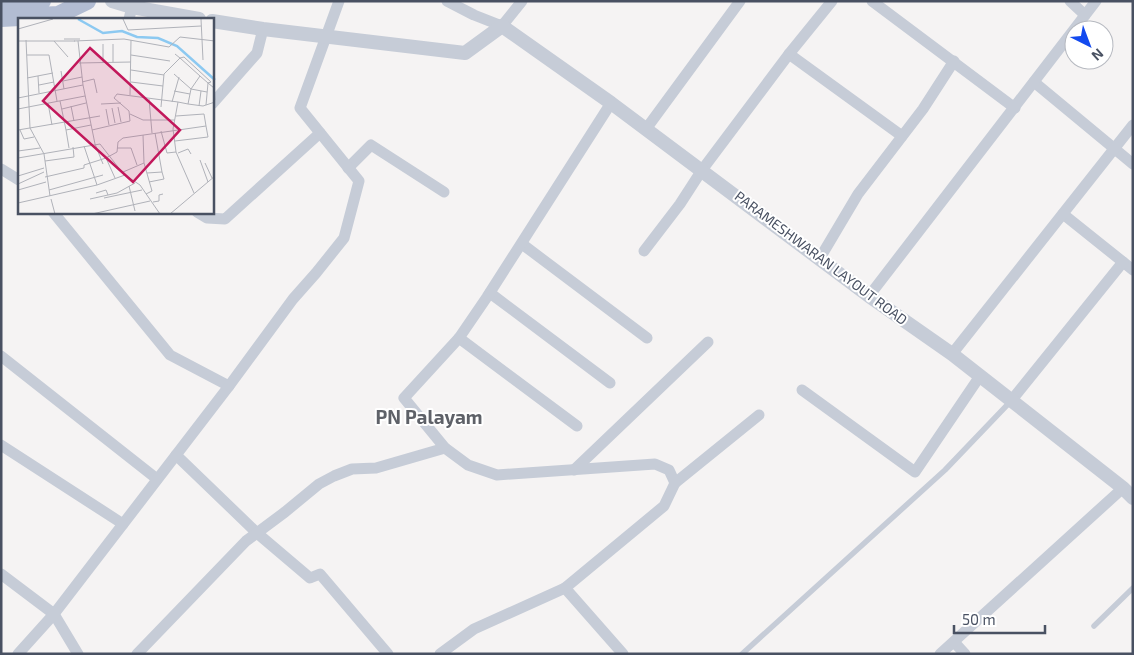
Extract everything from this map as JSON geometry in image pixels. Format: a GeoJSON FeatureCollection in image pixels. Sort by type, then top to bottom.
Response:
{"type":"FeatureCollection","features":[{"type":"Feature","properties":{"kind":"main road"},"geometry":{"type":"LineString","coordinates":[[1,4],[42,1]]}},
{"type":"Feature","properties":{"kind":"main road"},"geometry":{"type":"LineString","coordinates":[[1,18],[58,15],[86,1]]}},
{"type":"Feature","properties":{"kind":"street"},"geometry":{"type":"LineString","coordinates":[[112,1],[130,13],[187,18]]}},
{"type":"Feature","properties":{"kind":"street"},"geometry":{"type":"LineString","coordinates":[[18,654],[54,614],[229,386],[292,299],[344,238],[359,181],[300,108],[328,36],[339,1]]}},
{"type":"Feature","properties":{"kind":"street"},"geometry":{"type":"LineString","coordinates":[[446,1],[474,16],[502,26]]}},
{"type":"Feature","properties":{"kind":"street"},"geometry":{"type":"LineString","coordinates":[[214,21],[465,53],[502,26],[522,1]]}},
{"type":"Feature","properties":{"kind":"street"},"geometry":{"type":"LineString","coordinates":[[646,129],[740,1]]}},
{"type":"Feature","properties":{"kind":"street"},"geometry":{"type":"LineString","coordinates":[[644,251],[789,54],[832,1]]}},
{"type":"Feature","properties":{"kind":"street"},"geometry":{"type":"LineString","coordinates":[[872,1],[1015,108]]}},
{"type":"Feature","properties":{"kind":"street"},"geometry":{"type":"LineString","coordinates":[[1070,1],[1086,15]]}},
{"type":"Feature","properties":{"kind":"street"},"geometry":{"type":"LineString","coordinates":[[869,296],[1096,1]]}},
{"type":"Feature","properties":{"kind":"street","name":"PARAMESHWARAN LAYOUT ROAD"},"geometry":{"type":"LineString","coordinates":[[502,26],[611,103],[869,296],[952,354],[1128,493]]}},
{"type":"Feature","properties":{"kind":"street"},"geometry":{"type":"LineString","coordinates":[[214,102],[257,53],[263,29]]}},
{"type":"Feature","properties":{"kind":"street"},"geometry":{"type":"LineString","coordinates":[[789,54],[902,136]]}},
{"type":"Feature","properties":{"kind":"street"},"geometry":{"type":"LineString","coordinates":[[820,258],[858,194],[923,109],[954,61]]}},
{"type":"Feature","properties":{"kind":"street"},"geometry":{"type":"LineString","coordinates":[[1034,82],[1133,164]]}},
{"type":"Feature","properties":{"kind":"street"},"geometry":{"type":"LineString","coordinates":[[611,103],[522,244],[459,338],[404,398],[445,448],[468,465],[497,475],[654,464],[668,470],[676,483]]}},
{"type":"Feature","properties":{"kind":"street"},"geometry":{"type":"LineString","coordinates":[[952,354],[1133,125]]}},
{"type":"Feature","properties":{"kind":"street"},"geometry":{"type":"LineString","coordinates":[[200,214],[207,218],[225,219],[320,133]]}},
{"type":"Feature","properties":{"kind":"street"},"geometry":{"type":"LineString","coordinates":[[348,168],[371,145],[444,192]]}},
{"type":"Feature","properties":{"kind":"street"},"geometry":{"type":"LineString","coordinates":[[1,169],[18,179]]}},
{"type":"Feature","properties":{"kind":"street"},"geometry":{"type":"LineString","coordinates":[[55,214],[170,355],[229,386]]}},
{"type":"Feature","properties":{"kind":"street"},"geometry":{"type":"LineString","coordinates":[[1063,214],[1133,270]]}},
{"type":"Feature","properties":{"kind":"street"},"geometry":{"type":"LineString","coordinates":[[522,244],[647,338]]}},
{"type":"Feature","properties":{"kind":"street"},"geometry":{"type":"LineString","coordinates":[[1011,401],[1123,262]]}},
{"type":"Feature","properties":{"kind":"street"},"geometry":{"type":"LineString","coordinates":[[490,293],[610,383]]}},
{"type":"Feature","properties":{"kind":"street"},"geometry":{"type":"LineString","coordinates":[[459,338],[577,426]]}},
{"type":"Feature","properties":{"kind":"street"},"geometry":{"type":"LineString","coordinates":[[574,470],[708,342]]}},
{"type":"Feature","properties":{"kind":"street"},"geometry":{"type":"LineString","coordinates":[[1,356],[157,479]]}},
{"type":"Feature","properties":{"kind":"street"},"geometry":{"type":"LineString","coordinates":[[802,390],[915,472],[980,376]]}},
{"type":"Feature","properties":{"kind":"street"},"geometry":{"type":"LineString","coordinates":[[440,654],[474,629],[565,588],[664,506],[676,483],[759,415]]}},
{"type":"Feature","properties":{"kind":"street"},"geometry":{"type":"LineString","coordinates":[[1,445],[123,524]]}},
{"type":"Feature","properties":{"kind":"street"},"geometry":{"type":"LineString","coordinates":[[137,654],[231,555],[319,484],[352,469],[382,466],[445,448]]}},
{"type":"Feature","properties":{"kind":"street"},"geometry":{"type":"LineString","coordinates":[[176,455],[257,533],[310,578],[320,574],[388,654]]}},
{"type":"Feature","properties":{"kind":"street"},"geometry":{"type":"LineString","coordinates":[[940,654],[1128,493]]}},
{"type":"Feature","properties":{"kind":"street"},"geometry":{"type":"LineString","coordinates":[[1,574],[54,614],[78,654]]}},
{"type":"Feature","properties":{"kind":"street"},"geometry":{"type":"LineString","coordinates":[[565,588],[623,654]]}},
{"type":"Feature","properties":{"kind":"street"},"geometry":{"type":"LineString","coordinates":[[954,642],[965,654]]}},
{"type":"Feature","properties":{"kind":"lane"},"geometry":{"type":"LineString","coordinates":[[742,654],[945,470],[1011,401]]}},
{"type":"Feature","properties":{"kind":"lane"},"geometry":{"type":"LineString","coordinates":[[1094,626],[1133,588]]}},
{"type":"Feature","properties":{"kind":"district","name":"PN Palayam"},"geometry":{"type":"Point","coordinates":[429,417]}}]}
